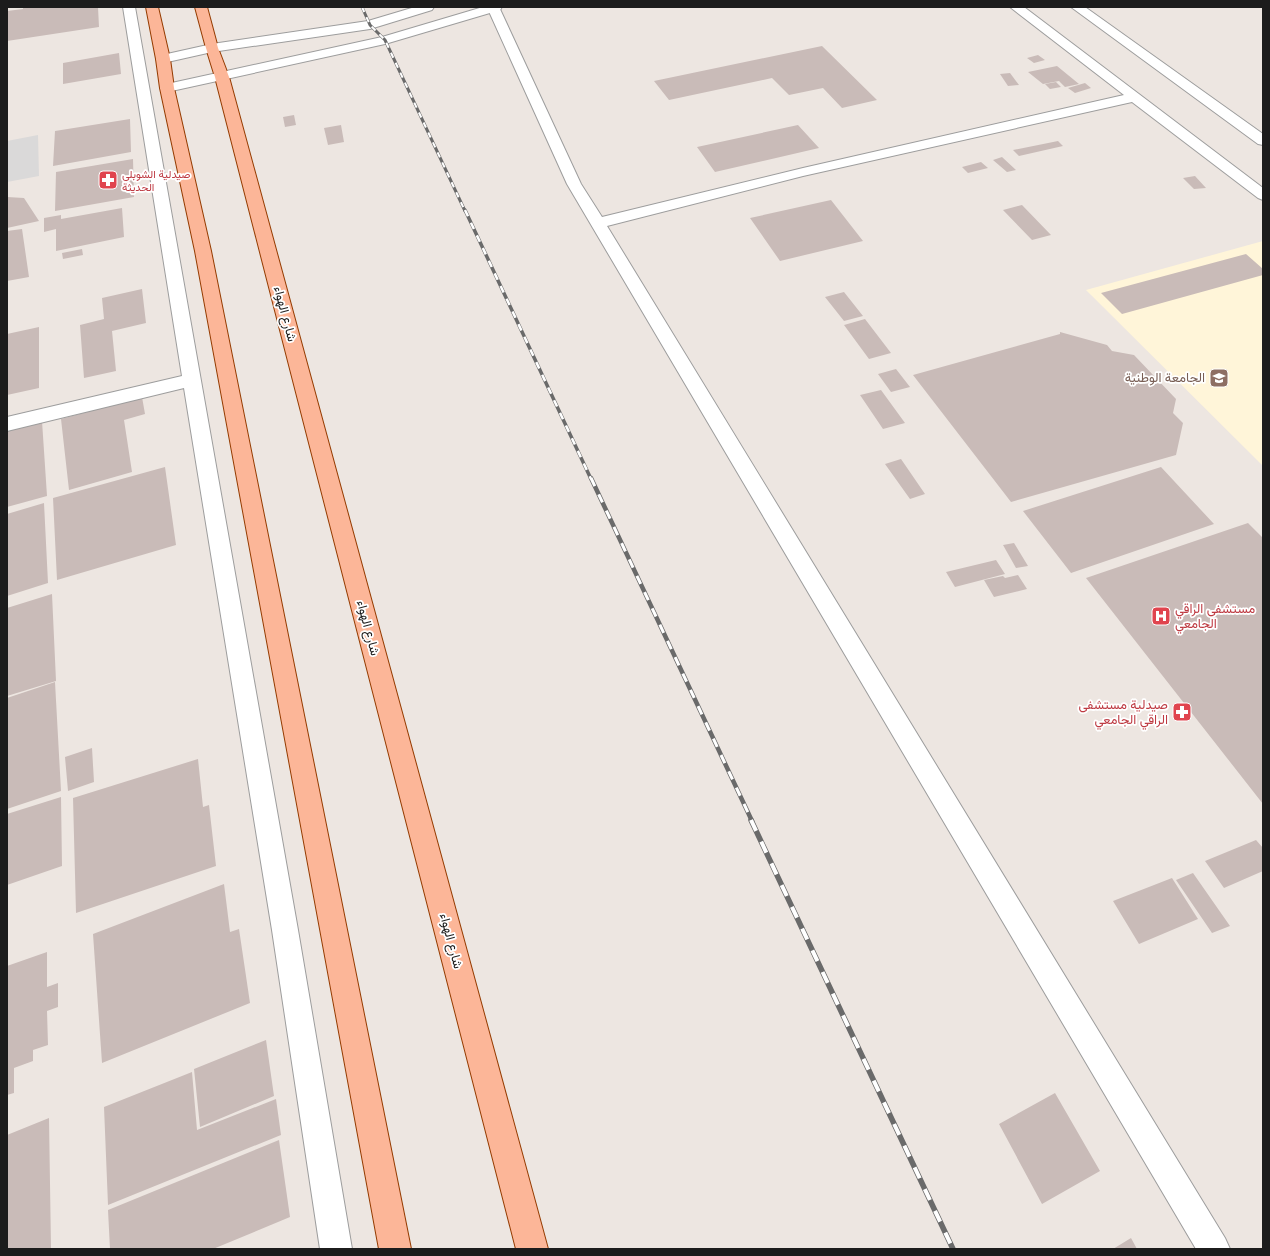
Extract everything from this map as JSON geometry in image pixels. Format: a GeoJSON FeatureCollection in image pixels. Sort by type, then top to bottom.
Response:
{"type":"FeatureCollection","features":[{"type":"Feature","properties":{"kind":"main road"},"geometry":{"type":"LineString","coordinates":[[152,7],[163,59],[167,88],[203,251],[395,1249]]}},
{"type":"Feature","properties":{"kind":"main road","name":"شارع الهواء"},"geometry":{"type":"LineString","coordinates":[[201,7],[212,48],[222,77],[532,1249]]}},
{"type":"Feature","properties":{"kind":"street"},"geometry":{"type":"LineString","coordinates":[[129,7],[285,930],[336,1249]]}},
{"type":"Feature","properties":{"kind":"street"},"geometry":{"type":"LineString","coordinates":[[163,59],[212,48],[370,25],[428,7]]}},
{"type":"Feature","properties":{"kind":"street"},"geometry":{"type":"LineString","coordinates":[[167,88],[385,40],[494,7],[574,184],[1214,1249]]}},
{"type":"Feature","properties":{"kind":"street"},"geometry":{"type":"LineString","coordinates":[[1016,7],[1135,97],[1249,177],[1263,195]]}},
{"type":"Feature","properties":{"kind":"street"},"geometry":{"type":"LineString","coordinates":[[1077,7],[1263,140]]}},
{"type":"Feature","properties":{"kind":"street"},"geometry":{"type":"LineString","coordinates":[[598,223],[803,172],[1135,97]]}},
{"type":"Feature","properties":{"kind":"street"},"geometry":{"type":"LineString","coordinates":[[7,424],[192,380]]}},
{"type":"Feature","properties":{"kind":"shaded area"},"geometry":{"type":"Polygon","coordinates":[[[38,135],[39,176],[7,182],[7,141],[38,135]]]}},
{"type":"Feature","properties":{"kind":"shaded area","name":"الجامعة الوطنية"},"geometry":{"type":"Polygon","coordinates":[[[1263,241],[1263,466],[1086,290],[1263,241]]]}},
{"type":"Feature","properties":{"kind":"building"},"geometry":{"type":"Polygon","coordinates":[[[23,7],[98,7],[99,27],[7,41],[7,11],[23,9],[23,7]]]}},
{"type":"Feature","properties":{"kind":"building"},"geometry":{"type":"Polygon","coordinates":[[[822,46],[877,100],[842,108],[823,88],[789,95],[772,78],[669,100],[654,81],[822,46]]]}},
{"type":"Feature","properties":{"kind":"building"},"geometry":{"type":"Polygon","coordinates":[[[119,53],[121,74],[63,84],[63,63],[119,53]]]}},
{"type":"Feature","properties":{"kind":"building"},"geometry":{"type":"Polygon","coordinates":[[[1038,55],[1045,60],[1034,63],[1027,58],[1038,55]]]}},
{"type":"Feature","properties":{"kind":"building"},"geometry":{"type":"Polygon","coordinates":[[[1057,66],[1079,84],[1065,87],[1059,81],[1043,84],[1028,72],[1057,66]]]}},
{"type":"Feature","properties":{"kind":"building"},"geometry":{"type":"Polygon","coordinates":[[[1010,73],[1019,85],[1008,86],[1000,74],[1010,73]]]}},
{"type":"Feature","properties":{"kind":"building"},"geometry":{"type":"Polygon","coordinates":[[[1056,82],[1061,87],[1050,89],[1045,84],[1056,82]]]}},
{"type":"Feature","properties":{"kind":"building"},"geometry":{"type":"Polygon","coordinates":[[[1085,83],[1091,88],[1075,93],[1068,88],[1085,83]]]}},
{"type":"Feature","properties":{"kind":"building"},"geometry":{"type":"Polygon","coordinates":[[[294,115],[296,125],[285,127],[283,117],[294,115]]]}},
{"type":"Feature","properties":{"kind":"building"},"geometry":{"type":"Polygon","coordinates":[[[130,119],[131,152],[53,166],[55,131],[130,119]]]}},
{"type":"Feature","properties":{"kind":"building"},"geometry":{"type":"Polygon","coordinates":[[[341,125],[344,142],[328,145],[324,128],[341,125]]]}},
{"type":"Feature","properties":{"kind":"building"},"geometry":{"type":"Polygon","coordinates":[[[798,125],[819,148],[715,172],[697,147],[798,125]]]}},
{"type":"Feature","properties":{"kind":"building"},"geometry":{"type":"Polygon","coordinates":[[[1058,141],[1063,146],[1019,156],[1013,150],[1058,141]]]}},
{"type":"Feature","properties":{"kind":"building"},"geometry":{"type":"Polygon","coordinates":[[[1002,157],[1016,170],[1007,172],[993,160],[1002,157]]]}},
{"type":"Feature","properties":{"kind":"building"},"geometry":{"type":"Polygon","coordinates":[[[133,159],[134,197],[55,211],[56,172],[133,159]]]}},
{"type":"Feature","properties":{"kind":"building"},"geometry":{"type":"Polygon","coordinates":[[[981,162],[988,168],[968,173],[962,167],[981,162]]]}},
{"type":"Feature","properties":{"kind":"building"},"geometry":{"type":"Polygon","coordinates":[[[1195,176],[1206,188],[1194,189],[1183,178],[1195,176]]]}},
{"type":"Feature","properties":{"kind":"building"},"geometry":{"type":"Polygon","coordinates":[[[7,197],[24,198],[39,221],[7,228],[7,197]]]}},
{"type":"Feature","properties":{"kind":"building"},"geometry":{"type":"Polygon","coordinates":[[[831,200],[863,241],[780,261],[750,218],[831,200]]]}},
{"type":"Feature","properties":{"kind":"building"},"geometry":{"type":"Polygon","coordinates":[[[1022,205],[1051,235],[1032,240],[1003,210],[1022,205]]]}},
{"type":"Feature","properties":{"kind":"building"},"geometry":{"type":"Polygon","coordinates":[[[122,208],[124,237],[56,251],[56,229],[44,232],[44,218],[61,215],[61,219],[122,208]]]}},
{"type":"Feature","properties":{"kind":"building"},"geometry":{"type":"Polygon","coordinates":[[[22,229],[29,277],[7,281],[7,231],[22,229]]]}},
{"type":"Feature","properties":{"kind":"building"},"geometry":{"type":"Polygon","coordinates":[[[82,249],[83,255],[63,259],[62,253],[82,249]]]}},
{"type":"Feature","properties":{"kind":"building"},"geometry":{"type":"Polygon","coordinates":[[[1246,254],[1263,269],[1263,275],[1122,314],[1101,293],[1246,254]]]}},
{"type":"Feature","properties":{"kind":"building"},"geometry":{"type":"Polygon","coordinates":[[[142,289],[146,323],[112,331],[116,371],[84,378],[80,325],[104,319],[102,298],[142,289]]]}},
{"type":"Feature","properties":{"kind":"building"},"geometry":{"type":"Polygon","coordinates":[[[844,292],[863,316],[844,321],[825,297],[844,292]]]}},
{"type":"Feature","properties":{"kind":"building"},"geometry":{"type":"Polygon","coordinates":[[[865,319],[891,353],[869,359],[844,325],[865,319]]]}},
{"type":"Feature","properties":{"kind":"building"},"geometry":{"type":"Polygon","coordinates":[[[39,327],[39,388],[7,395],[7,334],[39,327]]]}},
{"type":"Feature","properties":{"kind":"building"},"geometry":{"type":"Polygon","coordinates":[[[1060,332],[1107,345],[1112,351],[1134,355],[1176,399],[1173,413],[1183,423],[1176,455],[1011,502],[913,375],[1060,334],[1060,332]]]}},
{"type":"Feature","properties":{"kind":"building"},"geometry":{"type":"Polygon","coordinates":[[[896,369],[910,387],[891,392],[878,374],[896,369]]]}},
{"type":"Feature","properties":{"kind":"building"},"geometry":{"type":"Polygon","coordinates":[[[881,390],[905,423],[883,429],[860,395],[881,390]]]}},
{"type":"Feature","properties":{"kind":"building"},"geometry":{"type":"Polygon","coordinates":[[[142,397],[145,414],[124,420],[132,472],[69,490],[61,419],[142,397]]]}},
{"type":"Feature","properties":{"kind":"building"},"geometry":{"type":"Polygon","coordinates":[[[42,421],[47,496],[7,507],[7,430],[42,421]]]}},
{"type":"Feature","properties":{"kind":"building"},"geometry":{"type":"Polygon","coordinates":[[[901,459],[925,494],[910,499],[885,464],[901,459]]]}},
{"type":"Feature","properties":{"kind":"building"},"geometry":{"type":"Polygon","coordinates":[[[165,467],[176,545],[57,580],[53,498],[165,467]]]}},
{"type":"Feature","properties":{"kind":"building"},"geometry":{"type":"Polygon","coordinates":[[[1161,467],[1214,524],[1071,573],[1023,511],[1161,467]]]}},
{"type":"Feature","properties":{"kind":"building"},"geometry":{"type":"Polygon","coordinates":[[[44,503],[48,583],[7,596],[7,514],[44,503]]]}},
{"type":"Feature","properties":{"kind":"building"},"geometry":{"type":"Polygon","coordinates":[[[1248,523],[1263,538],[1263,804],[1086,578],[1248,523]]]}},
{"type":"Feature","properties":{"kind":"building"},"geometry":{"type":"Polygon","coordinates":[[[1014,543],[1028,566],[1016,568],[1003,545],[1014,543]]]}},
{"type":"Feature","properties":{"kind":"building"},"geometry":{"type":"Polygon","coordinates":[[[996,560],[1005,574],[955,587],[946,572],[996,560]]]}},
{"type":"Feature","properties":{"kind":"building"},"geometry":{"type":"Polygon","coordinates":[[[1018,575],[1027,589],[994,597],[984,580],[1003,576],[1005,578],[1018,575]]]}},
{"type":"Feature","properties":{"kind":"building"},"geometry":{"type":"Polygon","coordinates":[[[52,594],[56,681],[7,696],[7,608],[52,594]]]}},
{"type":"Feature","properties":{"kind":"building"},"geometry":{"type":"Polygon","coordinates":[[[55,682],[61,791],[7,809],[7,698],[55,682]]]}},
{"type":"Feature","properties":{"kind":"building"},"geometry":{"type":"Polygon","coordinates":[[[92,748],[94,782],[68,791],[65,757],[92,748]]]}},
{"type":"Feature","properties":{"kind":"building"},"geometry":{"type":"Polygon","coordinates":[[[198,759],[203,807],[209,805],[216,866],[76,913],[73,798],[198,759]]]}},
{"type":"Feature","properties":{"kind":"building"},"geometry":{"type":"Polygon","coordinates":[[[61,797],[62,866],[7,885],[7,814],[61,797]]]}},
{"type":"Feature","properties":{"kind":"building"},"geometry":{"type":"Polygon","coordinates":[[[1256,840],[1263,848],[1263,871],[1224,888],[1205,861],[1256,840]]]}},
{"type":"Feature","properties":{"kind":"building"},"geometry":{"type":"Polygon","coordinates":[[[1193,873],[1230,926],[1212,933],[1176,880],[1193,873]]]}},
{"type":"Feature","properties":{"kind":"building"},"geometry":{"type":"Polygon","coordinates":[[[1172,878],[1198,919],[1139,944],[1113,901],[1172,878]]]}},
{"type":"Feature","properties":{"kind":"building"},"geometry":{"type":"Polygon","coordinates":[[[224,884],[230,932],[239,929],[250,1003],[102,1063],[93,934],[224,884]]]}},
{"type":"Feature","properties":{"kind":"building"},"geometry":{"type":"Polygon","coordinates":[[[47,952],[47,987],[58,983],[58,1007],[47,1011],[48,1045],[33,1050],[33,1061],[14,1068],[14,1093],[7,1095],[7,966],[47,952]]]}},
{"type":"Feature","properties":{"kind":"building"},"geometry":{"type":"Polygon","coordinates":[[[266,1040],[274,1096],[200,1127],[194,1069],[266,1040]]]}},
{"type":"Feature","properties":{"kind":"building"},"geometry":{"type":"Polygon","coordinates":[[[192,1072],[197,1130],[276,1099],[281,1135],[108,1205],[104,1107],[192,1072]]]}},
{"type":"Feature","properties":{"kind":"building"},"geometry":{"type":"Polygon","coordinates":[[[1055,1093],[1100,1171],[1042,1204],[999,1124],[1055,1093]]]}},
{"type":"Feature","properties":{"kind":"building"},"geometry":{"type":"Polygon","coordinates":[[[49,1118],[51,1249],[7,1249],[7,1135],[49,1118]]]}},
{"type":"Feature","properties":{"kind":"building"},"geometry":{"type":"Polygon","coordinates":[[[279,1140],[290,1217],[213,1249],[110,1249],[108,1210],[279,1140]]]}},
{"type":"Feature","properties":{"kind":"building"},"geometry":{"type":"Polygon","coordinates":[[[1131,1238],[1137,1249],[1113,1249],[1131,1238]]]}},
{"type":"Feature","properties":{"kind":"railway"},"geometry":{"type":"LineString","coordinates":[[362,7],[370,25],[385,40],[465,211]]}},
{"type":"Feature","properties":{"kind":"railway"},"geometry":{"type":"LineString","coordinates":[[465,210],[591,479]]}},
{"type":"Feature","properties":{"kind":"railway"},"geometry":{"type":"LineString","coordinates":[[591,478],[752,821]]}},
{"type":"Feature","properties":{"kind":"railway"},"geometry":{"type":"LineString","coordinates":[[751,820],[953,1249]]}},
{"type":"Feature","properties":{"kind":"place","name":"صيدلية الشوبلي الحديثة"},"geometry":{"type":"Point","coordinates":[108,180]}},
{"type":"Feature","properties":{"kind":"place","name":"الجامعة الوطنية"},"geometry":{"type":"Point","coordinates":[1219,378]}},
{"type":"Feature","properties":{"kind":"place","name":"مستشفى الراقي الجامعي"},"geometry":{"type":"Point","coordinates":[1161,616]}},
{"type":"Feature","properties":{"kind":"place","name":"صيدلية مستشفى الراقي الجامعي"},"geometry":{"type":"Point","coordinates":[1182,712]}}]}
